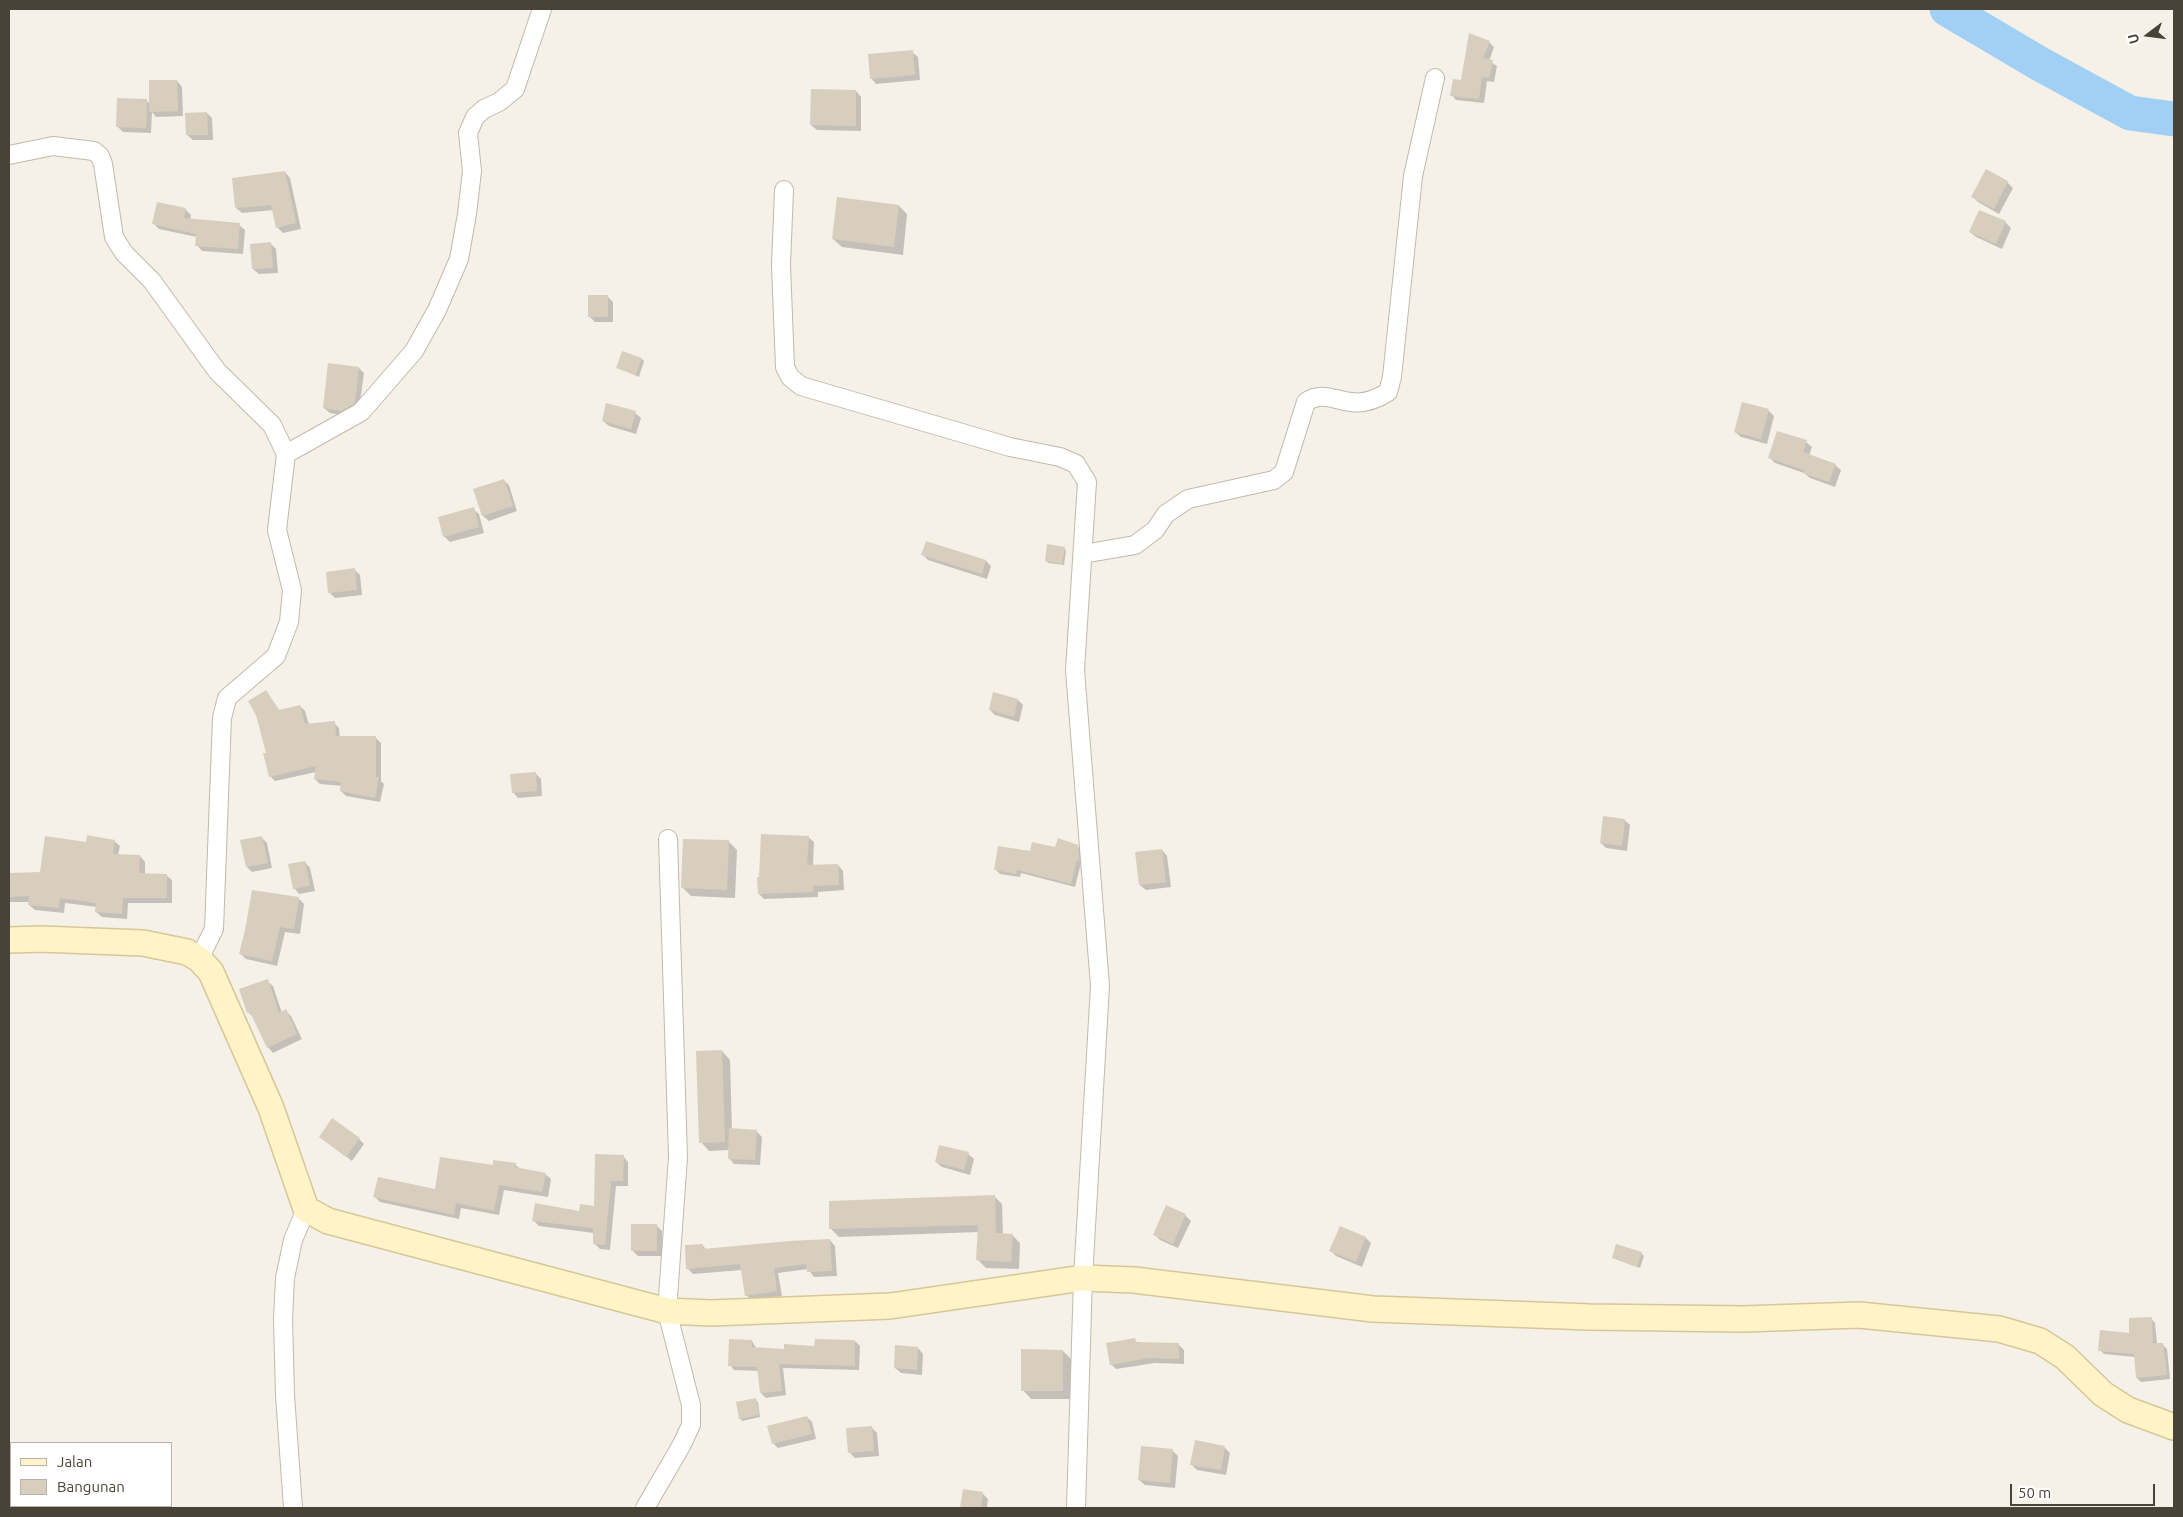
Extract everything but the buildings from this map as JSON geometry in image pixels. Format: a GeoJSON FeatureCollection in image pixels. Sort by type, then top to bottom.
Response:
{"type":"FeatureCollection","features":[{"type":"Feature","properties":{"kind":"street"},"geometry":{"type":"LineString","coordinates":[[286,454],[361,412],[414,351],[437,310],[458,259],[467,214],[472,172],[468,134],[475,117],[484,108],[499,102],[516,89],[542,9]]}},
{"type":"Feature","properties":{"kind":"street"},"geometry":{"type":"LineString","coordinates":[[1084,554],[1134,545],[1156,530],[1166,514],[1188,499],[1274,480],[1284,472],[1306,402],[1314,397],[1321,396],[1353,403],[1375,400],[1388,392],[1392,377],[1413,176],[1435,78]]}},
{"type":"Feature","properties":{"kind":"street"},"geometry":{"type":"LineString","coordinates":[[9,155],[53,146],[94,151],[100,156],[103,164],[114,238],[124,253],[152,281],[217,371],[272,425],[286,454],[277,530],[292,590],[289,622],[276,656],[228,698],[222,718],[214,929],[199,958]]}},
{"type":"Feature","properties":{"kind":"street"},"geometry":{"type":"LineString","coordinates":[[784,190],[780,265],[786,367],[790,377],[801,386],[902,416],[1010,447],[1060,457],[1076,464],[1088,482],[1075,670],[1100,986],[1083,1278],[1076,1508]]}},
{"type":"Feature","properties":{"kind":"street"},"geometry":{"type":"LineString","coordinates":[[645,1508],[691,1425],[692,1405],[667,1311],[678,1157],[668,839]]}},
{"type":"Feature","properties":{"kind":"street"},"geometry":{"type":"LineString","coordinates":[[9,940],[42,939],[143,943],[187,952],[199,958],[211,972],[272,1108],[306,1209],[293,1240],[285,1278],[283,1319],[293,1508]]}},
{"type":"Feature","properties":{"kind":"street"},"geometry":{"type":"LineString","coordinates":[[306,1209],[328,1221],[667,1311],[711,1313],[890,1306],[1083,1278],[1134,1280],[1374,1309],[1590,1317],[1743,1319],[1859,1315],[1999,1329],[2040,1341],[2065,1357],[2104,1394],[2128,1410],[2174,1427]]}},
{"type":"Feature","properties":{"kind":"waterway"},"geometry":{"type":"LineString","coordinates":[[1947,9],[2040,64],[2130,113],[2174,119]]}}]}
